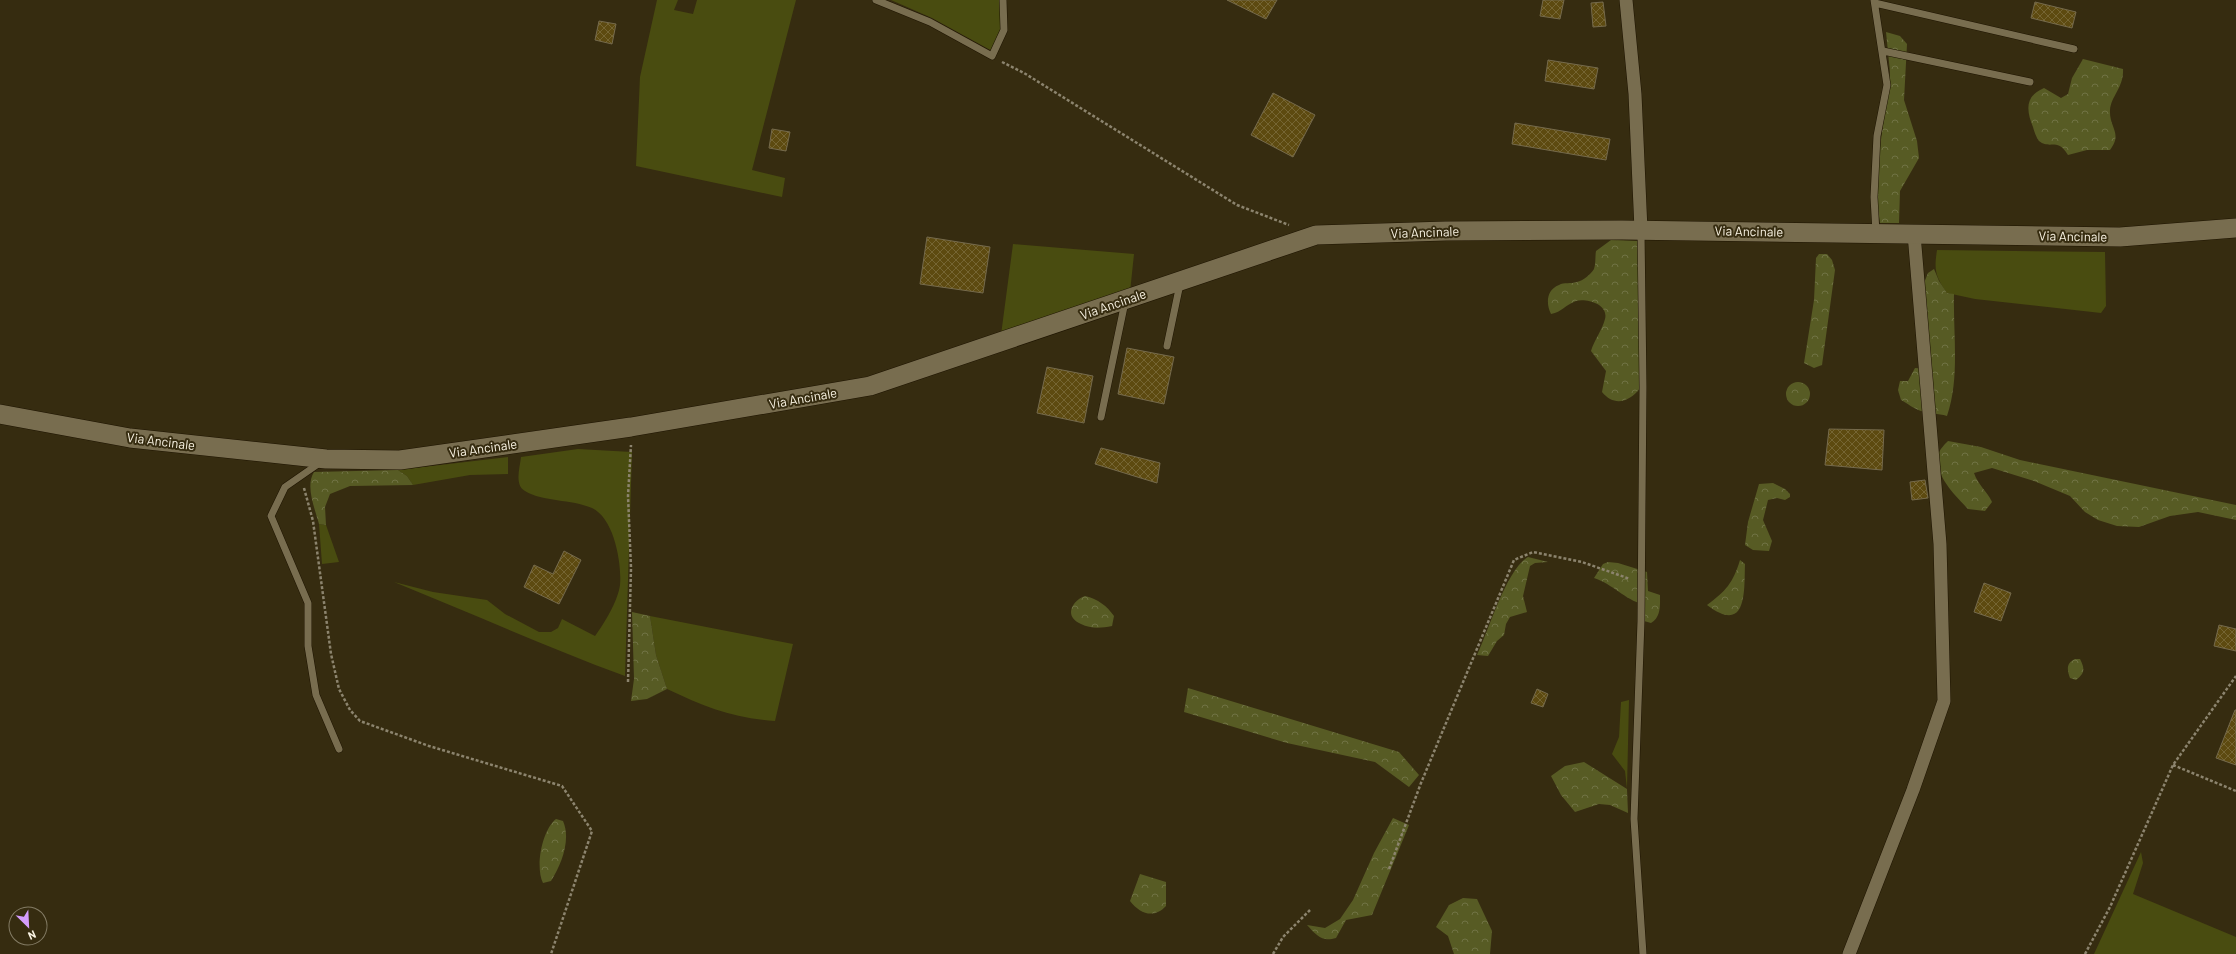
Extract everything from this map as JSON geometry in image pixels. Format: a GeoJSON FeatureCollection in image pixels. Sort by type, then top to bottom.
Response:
{"type":"FeatureCollection","features":[{"type":"Feature","properties":{"kind":"main road","name":"Via Ancinale"},"geometry":{"type":"LineString","coordinates":[[0,414],[130,438],[326,458],[400,460],[631,427],[870,386],[1316,235],[1446,231],[1641,230],[2120,236],[2236,228]]}},
{"type":"Feature","properties":{"kind":"street"},"geometry":{"type":"LineString","coordinates":[[1626,0],[1635,94],[1641,230]]}},
{"type":"Feature","properties":{"kind":"street"},"geometry":{"type":"LineString","coordinates":[[1849,954],[1913,790],[1944,702],[1940,544],[1914,234]]}},
{"type":"Feature","properties":{"kind":"lane"},"geometry":{"type":"LineString","coordinates":[[876,0],[930,22],[992,56],[1004,30],[1003,0]]}},
{"type":"Feature","properties":{"kind":"lane"},"geometry":{"type":"LineString","coordinates":[[1876,233],[1874,196],[1877,136],[1887,85],[1883,51],[1874,1],[2074,50]]}},
{"type":"Feature","properties":{"kind":"lane"},"geometry":{"type":"LineString","coordinates":[[1883,51],[2030,82]]}},
{"type":"Feature","properties":{"kind":"lane"},"geometry":{"type":"LineString","coordinates":[[1641,230],[1643,387],[1642,583],[1634,819],[1643,954]]}},
{"type":"Feature","properties":{"kind":"lane"},"geometry":{"type":"LineString","coordinates":[[1167,346],[1180,282]]}},
{"type":"Feature","properties":{"kind":"lane"},"geometry":{"type":"LineString","coordinates":[[1101,417],[1125,300]]}},
{"type":"Feature","properties":{"kind":"lane"},"geometry":{"type":"LineString","coordinates":[[326,458],[285,487],[271,516],[308,603],[308,646],[316,694],[339,749]]}},
{"type":"Feature","properties":{"kind":"path"},"geometry":{"type":"LineString","coordinates":[[992,56],[1024,73],[1237,205],[1316,235]]}},
{"type":"Feature","properties":{"kind":"path"},"geometry":{"type":"LineString","coordinates":[[628,682],[630,568],[628,496],[632,450],[631,427]]}},
{"type":"Feature","properties":{"kind":"path"},"geometry":{"type":"LineString","coordinates":[[300,476],[313,521],[331,654],[339,689],[350,710],[360,721],[429,746],[562,786],[592,832],[551,954]]}},
{"type":"Feature","properties":{"kind":"path"},"geometry":{"type":"LineString","coordinates":[[1388,869],[1421,783],[1514,560],[1533,552],[1582,562],[1642,583]]}},
{"type":"Feature","properties":{"kind":"path"},"geometry":{"type":"LineString","coordinates":[[2085,954],[2110,907],[2173,765],[2236,676]]}},
{"type":"Feature","properties":{"kind":"path"},"geometry":{"type":"LineString","coordinates":[[2173,765],[2236,791]]}},
{"type":"Feature","properties":{"kind":"path"},"geometry":{"type":"LineString","coordinates":[[1273,954],[1282,937],[1310,910]]}},
{"type":"Feature","properties":{"kind":"shaded area"},"geometry":{"type":"Polygon","coordinates":[[[657,0],[678,0],[674,10],[693,14],[697,0],[796,0],[752,170],[785,178],[782,197],[636,166],[640,77],[657,0]]]}},
{"type":"Feature","properties":{"kind":"shaded area"},"geometry":{"type":"Polygon","coordinates":[[[891,0],[1003,0],[1003,30],[994,52],[932,18],[891,0]]]}},
{"type":"Feature","properties":{"kind":"shaded area"},"geometry":{"type":"Polygon","coordinates":[[[1013,244],[1134,254],[1130,292],[1001,335],[1013,244]]]}},
{"type":"Feature","properties":{"kind":"shaded area"},"geometry":{"type":"Polygon","coordinates":[[[1937,250],[2105,252],[2106,306],[2101,313],[1975,299],[1947,293],[1936,273],[1937,250]]]}},
{"type":"Feature","properties":{"kind":"shaded area"},"geometry":{"type":"Polygon","coordinates":[[[578,449],[632,452],[625,676],[537,642],[394,582],[433,592],[487,600],[505,614],[539,632],[551,632],[558,628],[562,619],[595,636],[614,605],[620,585],[620,565],[611,531],[600,513],[592,508],[575,503],[532,495],[522,488],[519,480],[521,457],[578,449]]]}},
{"type":"Feature","properties":{"kind":"shaded area"},"geometry":{"type":"Polygon","coordinates":[[[508,457],[508,474],[470,475],[413,485],[407,476],[398,470],[508,457]]]}},
{"type":"Feature","properties":{"kind":"shaded area"},"geometry":{"type":"Polygon","coordinates":[[[319,524],[326,525],[339,562],[322,564],[319,524]]]}},
{"type":"Feature","properties":{"kind":"shaded area"},"geometry":{"type":"Polygon","coordinates":[[[650,616],[793,644],[775,721],[760,720],[720,711],[667,689],[656,655],[650,616]]]}},
{"type":"Feature","properties":{"kind":"shaded area"},"geometry":{"type":"Polygon","coordinates":[[[1629,700],[1627,789],[1625,771],[1612,754],[1619,737],[1621,702],[1629,700]]]}},
{"type":"Feature","properties":{"kind":"shaded area"},"geometry":{"type":"Polygon","coordinates":[[[2141,852],[2143,863],[2133,894],[2236,937],[2236,954],[2094,954],[2141,852]]]}},
{"type":"Feature","properties":{"kind":"green space"},"geometry":{"type":"Polygon","coordinates":[[[1886,32],[1900,36],[1907,44],[1904,100],[1917,141],[1919,158],[1900,191],[1899,223],[1880,223],[1877,204],[1879,155],[1890,72],[1886,32]]]}},
{"type":"Feature","properties":{"kind":"green space"},"geometry":{"type":"Polygon","coordinates":[[[2083,59],[2123,69],[2122,81],[2110,110],[2115,139],[2110,150],[2087,150],[2068,155],[2060,146],[2039,141],[2035,134],[2028,109],[2030,99],[2033,95],[2044,88],[2061,98],[2068,94],[2072,78],[2083,59]]]}},
{"type":"Feature","properties":{"kind":"green space"},"geometry":{"type":"Polygon","coordinates":[[[1611,240],[1638,241],[1640,388],[1632,397],[1622,401],[1612,400],[1602,392],[1606,371],[1591,351],[1604,323],[1604,309],[1596,303],[1585,300],[1576,301],[1558,312],[1551,314],[1548,306],[1549,294],[1555,287],[1561,284],[1575,283],[1584,279],[1593,271],[1595,267],[1596,251],[1611,240]]]}},
{"type":"Feature","properties":{"kind":"green space"},"geometry":{"type":"Polygon","coordinates":[[[1819,254],[1827,254],[1832,260],[1835,270],[1822,365],[1814,368],[1804,363],[1814,300],[1816,258],[1819,254]]]}},
{"type":"Feature","properties":{"kind":"green space"},"geometry":{"type":"Polygon","coordinates":[[[1934,269],[1939,281],[1947,293],[1954,294],[1955,371],[1951,401],[1947,416],[1916,409],[1901,400],[1898,390],[1900,381],[1908,381],[1915,368],[1927,369],[1924,283],[1928,273],[1934,269]]]}},
{"type":"Feature","properties":{"kind":"green space"},"geometry":{"type":"Polygon","coordinates":[[[1798,382],[1806,386],[1810,394],[1806,402],[1798,406],[1790,402],[1786,394],[1790,386],[1798,382]]]}},
{"type":"Feature","properties":{"kind":"green space"},"geometry":{"type":"Polygon","coordinates":[[[1948,441],[1981,447],[2020,460],[2236,505],[2236,520],[2198,512],[2170,516],[2139,527],[2117,526],[2098,520],[2085,512],[2070,496],[2034,481],[1992,468],[1974,473],[1992,502],[1985,511],[1968,509],[1946,484],[1939,469],[1939,453],[1941,448],[1948,441]]]}},
{"type":"Feature","properties":{"kind":"green space"},"geometry":{"type":"Polygon","coordinates":[[[398,470],[407,476],[413,485],[350,486],[330,494],[325,507],[326,525],[319,524],[313,505],[310,484],[314,472],[398,470]]]}},
{"type":"Feature","properties":{"kind":"green space"},"geometry":{"type":"Polygon","coordinates":[[[1773,483],[1785,489],[1790,494],[1790,497],[1785,500],[1777,498],[1768,500],[1763,520],[1772,541],[1769,551],[1753,550],[1745,545],[1748,522],[1759,484],[1773,483]]]}},
{"type":"Feature","properties":{"kind":"green space"},"geometry":{"type":"Polygon","coordinates":[[[1528,557],[1548,562],[1535,563],[1530,566],[1523,596],[1527,612],[1510,617],[1506,624],[1504,635],[1497,641],[1488,656],[1477,655],[1505,587],[1512,574],[1528,557]]]}},
{"type":"Feature","properties":{"kind":"green space"},"geometry":{"type":"Polygon","coordinates":[[[1740,560],[1745,564],[1741,606],[1737,612],[1730,615],[1720,613],[1707,605],[1728,586],[1735,575],[1740,560]]]}},
{"type":"Feature","properties":{"kind":"green space"},"geometry":{"type":"Polygon","coordinates":[[[1608,562],[1618,563],[1647,572],[1648,591],[1660,595],[1660,607],[1657,618],[1654,621],[1651,623],[1644,621],[1643,604],[1630,599],[1607,584],[1594,578],[1603,564],[1608,562]]]}},
{"type":"Feature","properties":{"kind":"green space"},"geometry":{"type":"Polygon","coordinates":[[[1085,596],[1102,603],[1108,609],[1114,616],[1112,626],[1100,628],[1085,626],[1072,617],[1071,609],[1073,605],[1080,598],[1085,596]]]}},
{"type":"Feature","properties":{"kind":"green space"},"geometry":{"type":"Polygon","coordinates":[[[632,612],[650,616],[656,655],[667,689],[647,699],[631,701],[634,679],[632,612]]]}},
{"type":"Feature","properties":{"kind":"green space"},"geometry":{"type":"Polygon","coordinates":[[[2075,659],[2080,659],[2083,666],[2083,673],[2076,680],[2070,678],[2068,672],[2070,663],[2075,659]]]}},
{"type":"Feature","properties":{"kind":"green space"},"geometry":{"type":"Polygon","coordinates":[[[1188,688],[1399,752],[1419,775],[1409,787],[1375,762],[1287,743],[1184,712],[1188,688]]]}},
{"type":"Feature","properties":{"kind":"green space"},"geometry":{"type":"Polygon","coordinates":[[[1584,762],[1627,789],[1628,813],[1610,805],[1599,804],[1575,812],[1561,795],[1551,776],[1565,766],[1584,762]]]}},
{"type":"Feature","properties":{"kind":"green space"},"geometry":{"type":"Polygon","coordinates":[[[1393,818],[1409,825],[1372,915],[1346,920],[1336,938],[1323,939],[1307,925],[1325,928],[1340,919],[1353,900],[1374,853],[1393,818]]]}},
{"type":"Feature","properties":{"kind":"green space"},"geometry":{"type":"Polygon","coordinates":[[[556,819],[563,821],[566,843],[559,867],[551,881],[543,883],[540,868],[541,849],[547,831],[556,819]]]}},
{"type":"Feature","properties":{"kind":"green space"},"geometry":{"type":"Polygon","coordinates":[[[1140,874],[1166,882],[1166,906],[1157,913],[1152,914],[1143,912],[1130,901],[1140,874]]]}},
{"type":"Feature","properties":{"kind":"green space"},"geometry":{"type":"Polygon","coordinates":[[[1463,898],[1477,899],[1492,931],[1490,954],[1454,954],[1448,936],[1436,927],[1449,905],[1463,898]]]}},
{"type":"Feature","properties":{"kind":"building"},"geometry":{"type":"Polygon","coordinates":[[[1227,0],[1277,0],[1266,19],[1227,0]]]}},
{"type":"Feature","properties":{"kind":"building"},"geometry":{"type":"Polygon","coordinates":[[[1543,0],[1564,0],[1560,19],[1540,16],[1543,0]]]}},
{"type":"Feature","properties":{"kind":"building"},"geometry":{"type":"Polygon","coordinates":[[[1603,2],[1606,26],[1593,27],[1591,3],[1603,2]]]}},
{"type":"Feature","properties":{"kind":"building"},"geometry":{"type":"Polygon","coordinates":[[[2035,2],[2076,12],[2072,28],[2031,18],[2035,2]]]}},
{"type":"Feature","properties":{"kind":"building"},"geometry":{"type":"Polygon","coordinates":[[[599,21],[616,24],[612,44],[595,40],[599,21]]]}},
{"type":"Feature","properties":{"kind":"building"},"geometry":{"type":"Polygon","coordinates":[[[1548,60],[1598,68],[1594,89],[1545,81],[1548,60]]]}},
{"type":"Feature","properties":{"kind":"building"},"geometry":{"type":"Polygon","coordinates":[[[1273,93],[1315,115],[1293,157],[1251,135],[1273,93]]]}},
{"type":"Feature","properties":{"kind":"building"},"geometry":{"type":"Polygon","coordinates":[[[1515,123],[1610,139],[1606,160],[1512,144],[1515,123]]]}},
{"type":"Feature","properties":{"kind":"building"},"geometry":{"type":"Polygon","coordinates":[[[772,129],[790,132],[786,151],[769,148],[772,129]]]}},
{"type":"Feature","properties":{"kind":"building"},"geometry":{"type":"Polygon","coordinates":[[[927,237],[990,247],[983,293],[920,284],[927,237]]]}},
{"type":"Feature","properties":{"kind":"building"},"geometry":{"type":"Polygon","coordinates":[[[1127,348],[1174,357],[1164,404],[1118,394],[1127,348]]]}},
{"type":"Feature","properties":{"kind":"building"},"geometry":{"type":"Polygon","coordinates":[[[1047,367],[1093,376],[1084,423],[1037,413],[1047,367]]]}},
{"type":"Feature","properties":{"kind":"building"},"geometry":{"type":"Polygon","coordinates":[[[1829,429],[1884,430],[1882,470],[1825,465],[1829,429]]]}},
{"type":"Feature","properties":{"kind":"building"},"geometry":{"type":"Polygon","coordinates":[[[1101,448],[1160,463],[1157,483],[1095,464],[1101,448]]]}},
{"type":"Feature","properties":{"kind":"building"},"geometry":{"type":"Polygon","coordinates":[[[1925,480],[1928,498],[1912,500],[1910,482],[1925,480]]]}},
{"type":"Feature","properties":{"kind":"building"},"geometry":{"type":"Polygon","coordinates":[[[564,551],[581,560],[559,604],[524,587],[534,565],[553,574],[564,551]]]}},
{"type":"Feature","properties":{"kind":"building"},"geometry":{"type":"Polygon","coordinates":[[[1984,583],[2011,593],[2001,621],[1974,612],[1984,583]]]}},
{"type":"Feature","properties":{"kind":"building"},"geometry":{"type":"Polygon","coordinates":[[[2219,625],[2236,629],[2236,651],[2214,646],[2219,625]]]}},
{"type":"Feature","properties":{"kind":"building"},"geometry":{"type":"Polygon","coordinates":[[[1537,689],[1548,694],[1543,707],[1531,703],[1537,689]]]}},
{"type":"Feature","properties":{"kind":"building"},"geometry":{"type":"Polygon","coordinates":[[[2236,710],[2236,765],[2216,758],[2236,710]]]}}]}
